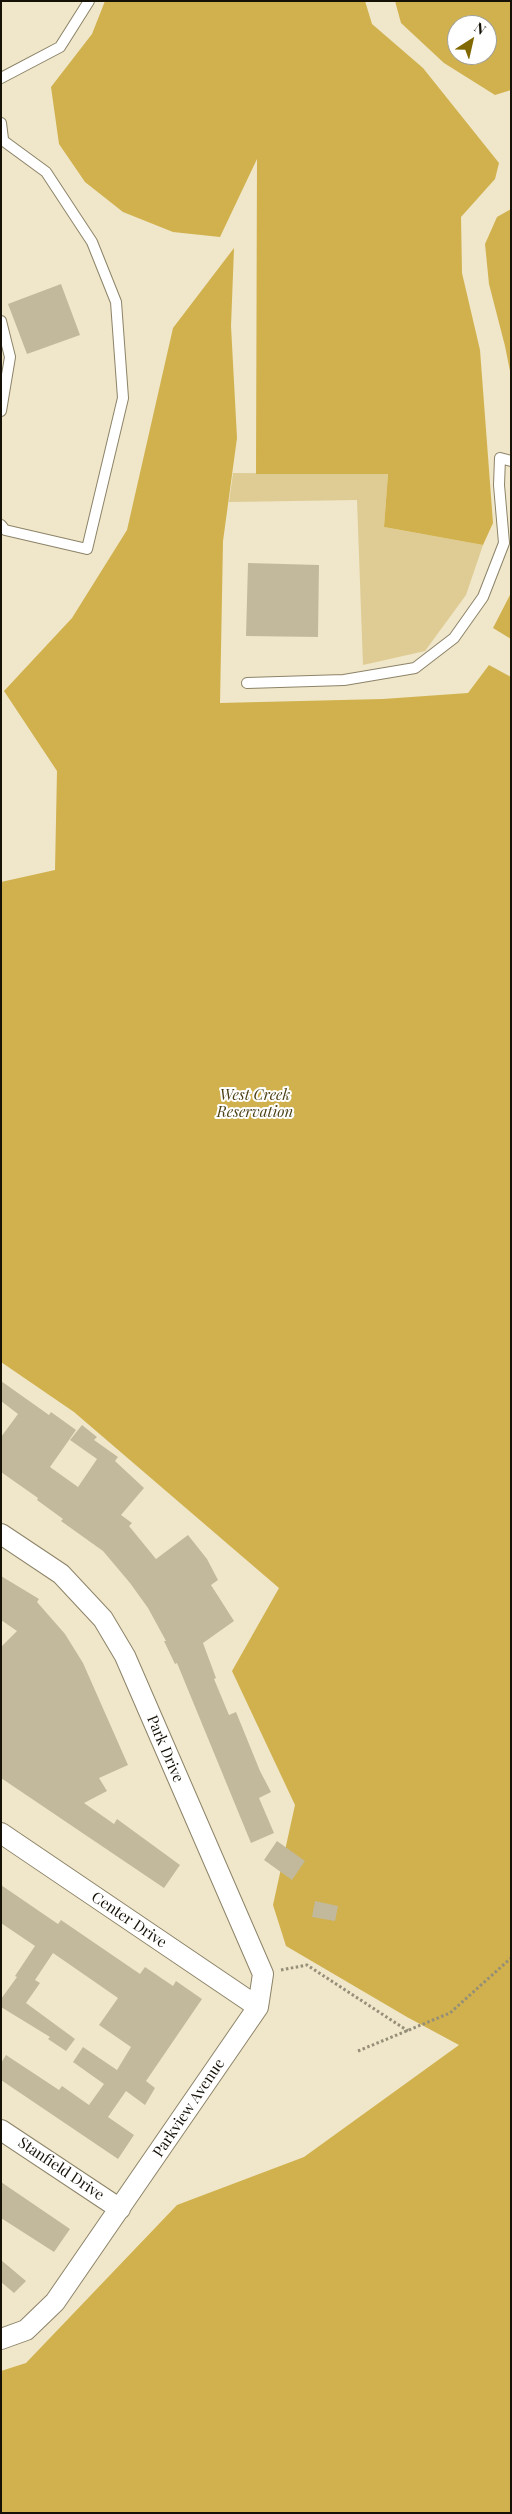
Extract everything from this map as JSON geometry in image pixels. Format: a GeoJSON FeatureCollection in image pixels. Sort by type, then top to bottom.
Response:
{"type":"FeatureCollection","features":[{"type":"Feature","properties":{"kind":"street","name":"Park Drive"},"geometry":{"type":"LineString","coordinates":[[1,1534],[61,1574],[103,1619],[125,1656],[262,1974],[258,2007]]}},
{"type":"Feature","properties":{"kind":"street","name":"Center Drive"},"geometry":{"type":"LineString","coordinates":[[1,1832],[258,2007]]}},
{"type":"Feature","properties":{"kind":"street","name":"Parkview Avenue"},"geometry":{"type":"LineString","coordinates":[[1,2339],[26,2330],[56,2302],[258,2007]]}},
{"type":"Feature","properties":{"kind":"street","name":"Stanfield Drive"},"geometry":{"type":"LineString","coordinates":[[1,2130],[120,2209]]}},
{"type":"Feature","properties":{"kind":"lane"},"geometry":{"type":"LineString","coordinates":[[1,84],[2,78],[60,47],[90,1]]}},
{"type":"Feature","properties":{"kind":"lane"},"geometry":{"type":"LineString","coordinates":[[1,122],[2,139],[46,172],[92,242],[116,302],[124,398],[87,549],[5,530],[1,525]]}},
{"type":"Feature","properties":{"kind":"lane"},"geometry":{"type":"LineString","coordinates":[[1,321],[10,357],[1,411]]}},
{"type":"Feature","properties":{"kind":"lane"},"geometry":{"type":"LineString","coordinates":[[247,683],[344,680],[415,668],[454,638],[483,597],[504,543],[499,485],[500,458],[511,461]]}},
{"type":"Feature","properties":{"kind":"path"},"geometry":{"type":"LineString","coordinates":[[358,2051],[450,2013],[511,1958]]}},
{"type":"Feature","properties":{"kind":"path"},"geometry":{"type":"LineString","coordinates":[[281,1970],[307,1965],[408,2031]]}},
{"type":"Feature","properties":{"kind":"shaded area"},"geometry":{"type":"Polygon","coordinates":[[[233,473],[388,474],[384,527],[483,545],[466,595],[425,651],[363,665],[357,500],[229,502],[233,473]]]}},
{"type":"Feature","properties":{"kind":"green space"},"geometry":{"type":"Polygon","coordinates":[[[105,1],[365,1],[372,24],[423,68],[499,163],[495,179],[461,217],[462,273],[480,350],[493,523],[483,545],[384,527],[388,474],[256,474],[257,159],[220,237],[173,232],[123,212],[85,182],[59,144],[51,87],[92,34],[105,1]]]}},
{"type":"Feature","properties":{"kind":"green space"},"geometry":{"type":"Polygon","coordinates":[[[395,1],[511,1],[511,90],[495,95],[447,65],[497,65],[497,15],[447,15],[447,65],[401,23],[395,1]]]}},
{"type":"Feature","properties":{"kind":"green space"},"geometry":{"type":"Polygon","coordinates":[[[511,209],[511,376],[489,284],[485,244],[497,217],[511,209]]]}},
{"type":"Feature","properties":{"kind":"green space","name":"West Creek Reservation"},"geometry":{"type":"Polygon","coordinates":[[[234,248],[231,326],[237,438],[223,541],[220,703],[383,699],[468,693],[489,665],[511,677],[511,2513],[1,2513],[1,2371],[26,2363],[177,2205],[304,2157],[459,2045],[407,2017],[286,1946],[273,1905],[295,1805],[232,1671],[279,1588],[74,1412],[1,1362],[1,882],[55,870],[57,771],[4,691],[72,618],[127,530],[173,328],[234,248]]]}},
{"type":"Feature","properties":{"kind":"green space"},"geometry":{"type":"Polygon","coordinates":[[[511,593],[511,639],[493,628],[511,593]]]}},
{"type":"Feature","properties":{"kind":"building"},"geometry":{"type":"Polygon","coordinates":[[[61,284],[80,335],[27,354],[8,304],[61,284]]]}},
{"type":"Feature","properties":{"kind":"building"},"geometry":{"type":"Polygon","coordinates":[[[248,563],[319,565],[318,637],[246,636],[248,563]]]}},
{"type":"Feature","properties":{"kind":"building"},"geometry":{"type":"Polygon","coordinates":[[[1,1381],[49,1415],[51,1412],[76,1430],[50,1467],[78,1487],[97,1459],[70,1440],[82,1425],[97,1437],[94,1440],[118,1457],[115,1461],[144,1488],[121,1515],[132,1523],[129,1526],[156,1559],[188,1535],[207,1559],[218,1580],[211,1585],[234,1621],[203,1643],[216,1678],[214,1679],[229,1715],[236,1712],[260,1771],[271,1792],[259,1798],[274,1833],[251,1843],[177,1663],[175,1664],[164,1641],[166,1641],[148,1608],[130,1583],[103,1551],[61,1521],[63,1519],[37,1500],[38,1498],[1,1472],[1,1437],[18,1414],[1,1401],[1,1381]]]}},
{"type":"Feature","properties":{"kind":"building"},"geometry":{"type":"Polygon","coordinates":[[[1,1576],[39,1599],[37,1602],[65,1634],[83,1663],[128,1765],[99,1778],[107,1791],[84,1803],[114,1824],[117,1819],[180,1865],[164,1888],[1,1778],[1,1647],[17,1631],[1,1620],[1,1576]]]}},
{"type":"Feature","properties":{"kind":"building"},"geometry":{"type":"Polygon","coordinates":[[[277,1841],[305,1861],[292,1880],[264,1860],[277,1841]]]}},
{"type":"Feature","properties":{"kind":"building"},"geometry":{"type":"Polygon","coordinates":[[[1,1885],[58,1924],[61,1920],[140,1974],[145,1967],[173,1986],[176,1981],[202,1999],[146,2081],[155,2088],[145,2105],[126,2091],[108,2117],[134,2135],[118,2159],[1,2080],[1,2063],[6,2055],[59,2090],[62,2086],[89,2105],[104,2084],[73,2062],[83,2047],[117,2070],[131,2047],[99,2025],[118,1998],[53,1953],[35,1980],[40,1983],[26,2003],[75,2039],[66,2051],[48,2039],[50,2037],[1,2007],[1,1999],[17,1977],[15,1976],[35,1946],[1,1923],[1,1885]]]}},
{"type":"Feature","properties":{"kind":"building"},"geometry":{"type":"Polygon","coordinates":[[[315,1901],[338,1906],[335,1921],[312,1917],[315,1901]]]}},
{"type":"Feature","properties":{"kind":"building"},"geometry":{"type":"Polygon","coordinates":[[[1,2182],[70,2229],[54,2252],[1,2218],[1,2182]]]}},
{"type":"Feature","properties":{"kind":"building"},"geometry":{"type":"Polygon","coordinates":[[[1,2260],[26,2281],[14,2293],[1,2282],[1,2260]]]}}]}
